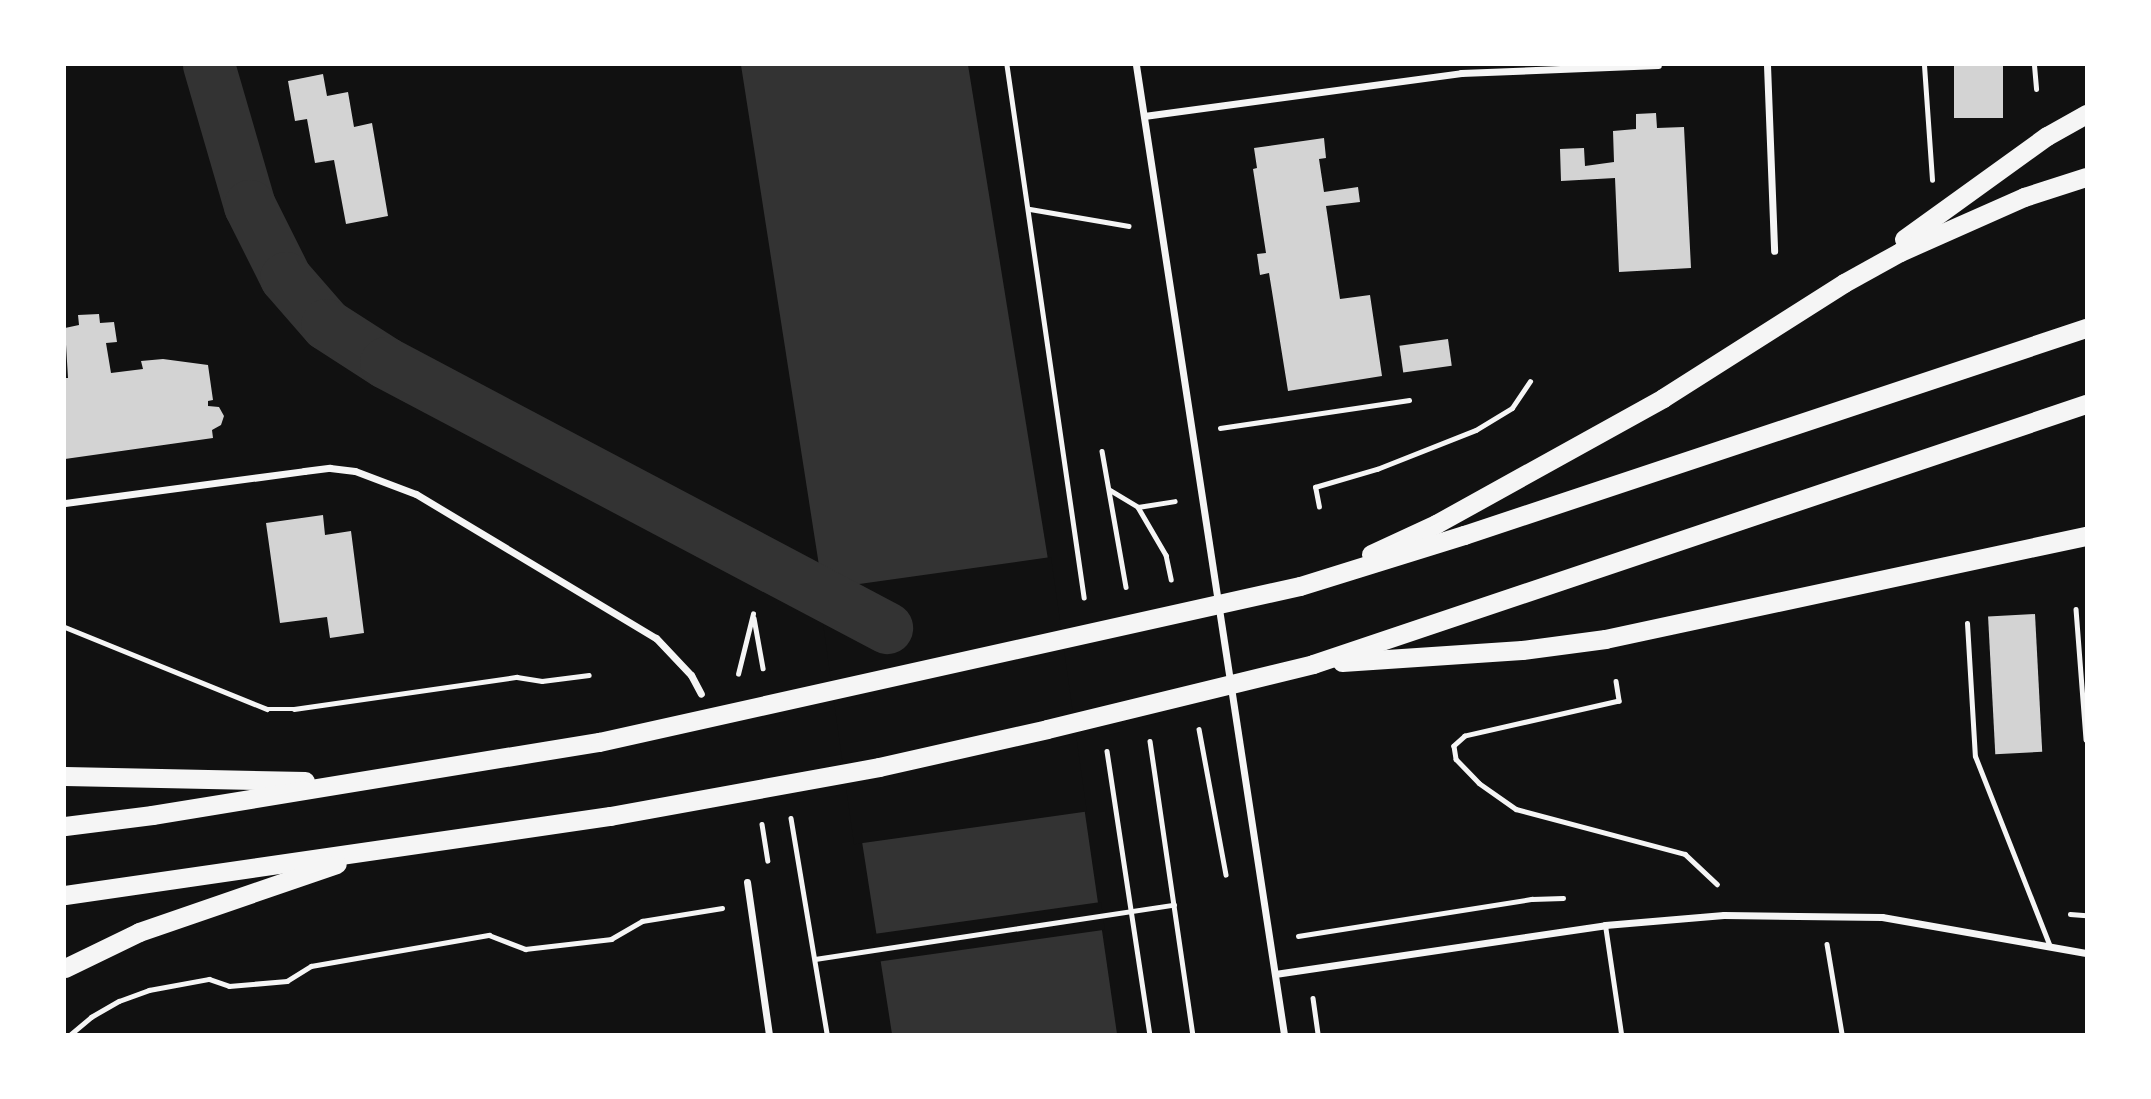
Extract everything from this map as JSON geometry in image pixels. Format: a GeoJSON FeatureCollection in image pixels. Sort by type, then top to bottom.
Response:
{"type":"FeatureCollection","features":[{"type":"Feature","properties":{"kind":"highway"},"geometry":{"type":"LineString","coordinates":[[1300,586],[1436,524],[1663,398],[1844,283],[2047,136],[2086,114]]}},
{"type":"Feature","properties":{"kind":"highway"},"geometry":{"type":"LineString","coordinates":[[1844,283],[1957,224],[2024,197],[2086,177]]}},
{"type":"Feature","properties":{"kind":"highway"},"geometry":{"type":"LineString","coordinates":[[65,826],[599,742],[1300,586],[1464,536],[2086,328]]}},
{"type":"Feature","properties":{"kind":"highway"},"geometry":{"type":"LineString","coordinates":[[65,895],[610,816],[879,767],[1312,664],[2086,404]]}},
{"type":"Feature","properties":{"kind":"highway"},"geometry":{"type":"LineString","coordinates":[[1312,664],[1522,650],[1605,639],[2086,536]]}},
{"type":"Feature","properties":{"kind":"highway"},"geometry":{"type":"LineString","coordinates":[[65,776],[355,782]]}},
{"type":"Feature","properties":{"kind":"highway"},"geometry":{"type":"LineString","coordinates":[[65,968],[139,932],[381,849]]}},
{"type":"Feature","properties":{"kind":"street"},"geometry":{"type":"LineString","coordinates":[[1136,65],[1284,1034]]}},
{"type":"Feature","properties":{"kind":"street"},"geometry":{"type":"LineString","coordinates":[[1144,116],[1461,73],[1658,65]]}},
{"type":"Feature","properties":{"kind":"street"},"geometry":{"type":"LineString","coordinates":[[1767,65],[1774,251]]}},
{"type":"Feature","properties":{"kind":"street"},"geometry":{"type":"LineString","coordinates":[[65,503],[330,468],[355,471],[416,494],[656,638],[691,675],[701,694]]}},
{"type":"Feature","properties":{"kind":"street"},"geometry":{"type":"LineString","coordinates":[[747,882],[769,1034]]}},
{"type":"Feature","properties":{"kind":"street"},"geometry":{"type":"LineString","coordinates":[[1275,974],[1605,925],[1724,915],[1882,917],[2086,953]]}},
{"type":"Feature","properties":{"kind":"lane"},"geometry":{"type":"LineString","coordinates":[[1924,65],[1931,180]]}},
{"type":"Feature","properties":{"kind":"lane"},"geometry":{"type":"LineString","coordinates":[[2034,65],[2036,89]]}},
{"type":"Feature","properties":{"kind":"lane"},"geometry":{"type":"LineString","coordinates":[[1968,622],[1975,756],[2050,946]]}},
{"type":"Feature","properties":{"kind":"lane"},"geometry":{"type":"LineString","coordinates":[[1605,925],[1621,1034]]}},
{"type":"Feature","properties":{"kind":"path"},"geometry":{"type":"LineString","coordinates":[[1007,65],[1030,209],[1161,232]]}},
{"type":"Feature","properties":{"kind":"path"},"geometry":{"type":"LineString","coordinates":[[1319,507],[1315,487],[1377,469],[1476,430],[1512,408],[1530,381]]}},
{"type":"Feature","properties":{"kind":"path"},"geometry":{"type":"LineString","coordinates":[[1192,433],[1409,400]]}},
{"type":"Feature","properties":{"kind":"path"},"geometry":{"type":"LineString","coordinates":[[2076,609],[2086,740]]}},
{"type":"Feature","properties":{"kind":"path"},"geometry":{"type":"LineString","coordinates":[[65,627],[267,709],[294,709],[517,677],[542,681],[589,674]]}},
{"type":"Feature","properties":{"kind":"path"},"geometry":{"type":"LineString","coordinates":[[1616,681],[1619,701],[1465,736],[1454,746],[1457,759],[1479,783],[1516,809],[1685,854],[1722,889],[1724,915]]}},
{"type":"Feature","properties":{"kind":"path"},"geometry":{"type":"LineString","coordinates":[[1168,868],[1194,1034]]}},
{"type":"Feature","properties":{"kind":"path"},"geometry":{"type":"LineString","coordinates":[[815,959],[1174,905]]}},
{"type":"Feature","properties":{"kind":"path"},"geometry":{"type":"LineString","coordinates":[[71,1034],[92,1017],[119,1001],[149,990],[209,979],[229,986],[287,981],[311,966],[489,935],[525,949],[611,939],[642,921],[730,907]]}},
{"type":"Feature","properties":{"kind":"path"},"geometry":{"type":"LineString","coordinates":[[808,916],[827,1034]]}},
{"type":"Feature","properties":{"kind":"path"},"geometry":{"type":"LineString","coordinates":[[1822,916],[1842,1034]]}},
{"type":"Feature","properties":{"kind":"shaded area"},"geometry":{"type":"Polygon","coordinates":[[[741,65],[968,65],[1050,572],[1117,1034],[892,1034],[741,65]]]}},
{"type":"Feature","properties":{"kind":"pier"},"geometry":{"type":"Polygon","coordinates":[[[1051,557],[1087,811],[854,844],[818,590],[1051,557]]]}},
{"type":"Feature","properties":{"kind":"pier"},"geometry":{"type":"Polygon","coordinates":[[[1101,902],[1105,930],[876,962],[872,934],[1101,902]]]}},
{"type":"Feature","properties":{"kind":"building"},"geometry":{"type":"Polygon","coordinates":[[[1954,65],[2003,65],[2003,118],[1954,118],[1954,65]]]}},
{"type":"Feature","properties":{"kind":"building"},"geometry":{"type":"Polygon","coordinates":[[[323,74],[327,96],[348,92],[354,127],[372,123],[388,216],[346,224],[334,160],[315,163],[307,119],[295,121],[288,81],[323,74]]]}},
{"type":"Feature","properties":{"kind":"building"},"geometry":{"type":"Polygon","coordinates":[[[1656,113],[1657,128],[1684,127],[1691,268],[1619,272],[1615,178],[1561,181],[1560,149],[1584,148],[1585,166],[1614,162],[1613,131],[1636,129],[1636,114],[1656,113]]]}},
{"type":"Feature","properties":{"kind":"building"},"geometry":{"type":"Polygon","coordinates":[[[1324,138],[1326,158],[1319,159],[1324,192],[1358,187],[1360,202],[1326,206],[1340,299],[1370,295],[1382,376],[1288,391],[1269,273],[1260,275],[1257,254],[1266,253],[1253,169],[1257,168],[1254,148],[1324,138]]]}},
{"type":"Feature","properties":{"kind":"building"},"geometry":{"type":"Polygon","coordinates":[[[99,314],[100,323],[114,322],[117,342],[106,343],[111,373],[143,369],[141,361],[163,359],[208,365],[213,400],[208,401],[208,406],[219,407],[224,416],[221,425],[212,430],[213,438],[65,459],[65,378],[68,378],[65,328],[79,325],[78,315],[99,314]]]}},
{"type":"Feature","properties":{"kind":"building"},"geometry":{"type":"Polygon","coordinates":[[[1448,339],[1452,366],[1403,373],[1399,346],[1448,339]]]}},
{"type":"Feature","properties":{"kind":"building"},"geometry":{"type":"Polygon","coordinates":[[[323,515],[325,535],[351,531],[364,633],[330,638],[327,617],[280,623],[266,523],[323,515]]]}},
{"type":"Feature","properties":{"kind":"building"},"geometry":{"type":"Polygon","coordinates":[[[2035,614],[2042,752],[1995,754],[1988,616],[2035,614]]]}},
{"type":"Feature","properties":{"kind":"waterway"},"geometry":{"type":"LineString","coordinates":[[209,65],[250,206],[286,278],[327,325],[386,363],[887,628]]}}]}
